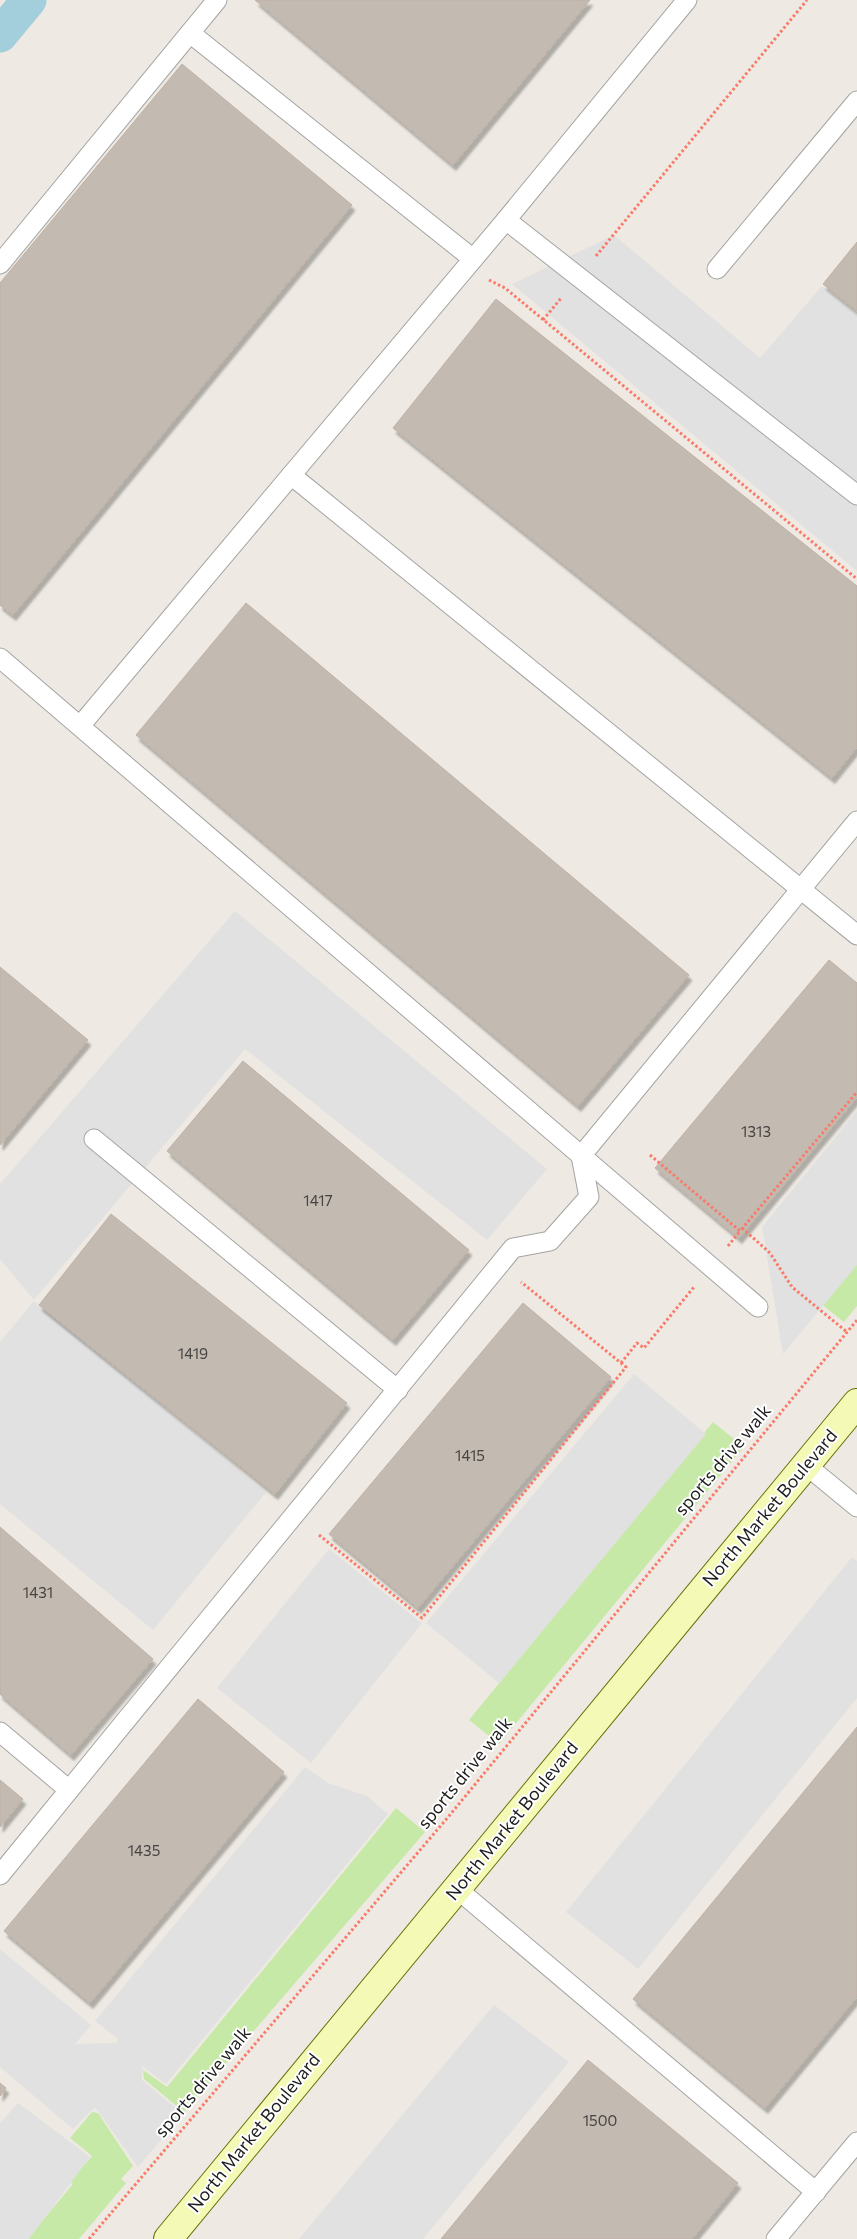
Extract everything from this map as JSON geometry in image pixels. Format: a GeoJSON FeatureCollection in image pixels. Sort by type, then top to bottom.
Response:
{"type":"FeatureCollection","features":[{"type":"Feature","properties":{"kind":"main road","name":"North Market Boulevard"},"geometry":{"type":"LineString","coordinates":[[168,2239],[857,1403]]}},
{"type":"Feature","properties":{"kind":"lane"},"geometry":{"type":"LineString","coordinates":[[0,264],[217,0]]}},
{"type":"Feature","properties":{"kind":"lane"},"geometry":{"type":"LineString","coordinates":[[80,726],[470,263],[688,0]]}},
{"type":"Feature","properties":{"kind":"lane"},"geometry":{"type":"LineString","coordinates":[[190,32],[470,263]]}},
{"type":"Feature","properties":{"kind":"lane"},"geometry":{"type":"LineString","coordinates":[[717,269],[857,101]]}},
{"type":"Feature","properties":{"kind":"lane"},"geometry":{"type":"LineString","coordinates":[[506,220],[857,495]]}},
{"type":"Feature","properties":{"kind":"lane"},"geometry":{"type":"LineString","coordinates":[[291,475],[857,936]]}},
{"type":"Feature","properties":{"kind":"lane"},"geometry":{"type":"LineString","coordinates":[[0,658],[758,1307]]}},
{"type":"Feature","properties":{"kind":"lane"},"geometry":{"type":"LineString","coordinates":[[581,1156],[857,821]]}},
{"type":"Feature","properties":{"kind":"lane"},"geometry":{"type":"LineString","coordinates":[[94,1139],[398,1390]]}},
{"type":"Feature","properties":{"kind":"lane"},"geometry":{"type":"LineString","coordinates":[[0,1875],[513,1248],[550,1241],[589,1196],[581,1156]]}},
{"type":"Feature","properties":{"kind":"lane"},"geometry":{"type":"LineString","coordinates":[[806,1464],[857,1507]]}},
{"type":"Feature","properties":{"kind":"lane"},"geometry":{"type":"LineString","coordinates":[[0,1732],[69,1790]]}},
{"type":"Feature","properties":{"kind":"lane"},"geometry":{"type":"LineString","coordinates":[[456,1888],[816,2192]]}},
{"type":"Feature","properties":{"kind":"lane"},"geometry":{"type":"LineString","coordinates":[[776,2239],[857,2142]]}},
{"type":"Feature","properties":{"kind":"path"},"geometry":{"type":"LineString","coordinates":[[543,320],[807,0]]}},
{"type":"Feature","properties":{"kind":"path"},"geometry":{"type":"LineString","coordinates":[[470,263],[505,288],[857,579]]}},
{"type":"Feature","properties":{"kind":"path"},"geometry":{"type":"LineString","coordinates":[[621,1363],[637,1343],[644,1348],[741,1229],[857,1092]]}},
{"type":"Feature","properties":{"kind":"path"},"geometry":{"type":"LineString","coordinates":[[650,1155],[770,1253],[792,1286],[847,1332]]}},
{"type":"Feature","properties":{"kind":"path"},"geometry":{"type":"LineString","coordinates":[[319,1535],[422,1618],[626,1367],[521,1282]]}},
{"type":"Feature","properties":{"kind":"path","name":"sports drive walk"},"geometry":{"type":"LineString","coordinates":[[89,2239],[449,1816],[857,1320]]}},
{"type":"Feature","properties":{"kind":"green space"},"geometry":{"type":"Polygon","coordinates":[[[857,1261],[857,1306],[844,1322],[821,1304],[857,1261]]]}},
{"type":"Feature","properties":{"kind":"green space"},"geometry":{"type":"Polygon","coordinates":[[[713,1422],[744,1447],[499,1744],[469,1720],[713,1422]]]}},
{"type":"Feature","properties":{"kind":"green space"},"geometry":{"type":"Polygon","coordinates":[[[396,1808],[425,1832],[184,2112],[144,2079],[143,2070],[167,2087],[396,1808]]]}},
{"type":"Feature","properties":{"kind":"green space"},"geometry":{"type":"Polygon","coordinates":[[[92,2112],[98,2113],[133,2166],[121,2179],[126,2183],[79,2239],[27,2239],[73,2184],[70,2181],[92,2156],[70,2138],[92,2112]]]}},
{"type":"Feature","properties":{"kind":"shaded area"},"geometry":{"type":"Polygon","coordinates":[[[614,235],[760,358],[822,286],[857,315],[857,571],[512,284],[614,235]]]}},
{"type":"Feature","properties":{"kind":"shaded area"},"geometry":{"type":"Polygon","coordinates":[[[235,911],[547,1169],[487,1240],[245,1049],[34,1300],[0,1259],[0,1184],[235,911]]]}},
{"type":"Feature","properties":{"kind":"shaded area"},"geometry":{"type":"Polygon","coordinates":[[[857,1111],[857,1265],[783,1354],[762,1227],[857,1111]]]}},
{"type":"Feature","properties":{"kind":"shaded area"},"geometry":{"type":"Polygon","coordinates":[[[34,1301],[266,1492],[153,1630],[0,1504],[0,1342],[34,1301]]]}},
{"type":"Feature","properties":{"kind":"shaded area"},"geometry":{"type":"Polygon","coordinates":[[[634,1374],[706,1434],[499,1683],[426,1623],[634,1374]]]}},
{"type":"Feature","properties":{"kind":"shaded area"},"geometry":{"type":"Polygon","coordinates":[[[329,1549],[422,1623],[311,1763],[217,1688],[329,1549]]]}},
{"type":"Feature","properties":{"kind":"shaded area"},"geometry":{"type":"Polygon","coordinates":[[[852,1557],[857,1561],[857,1698],[638,1969],[566,1912],[852,1557]]]}},
{"type":"Feature","properties":{"kind":"shaded area"},"geometry":{"type":"Polygon","coordinates":[[[305,1767],[328,1783],[367,1796],[388,1814],[166,2084],[142,2066],[142,2080],[183,2114],[138,2167],[95,2107],[73,2129],[0,2067],[0,1949],[91,2025],[75,2044],[116,2043],[118,2039],[95,2021],[305,1767]]]}},
{"type":"Feature","properties":{"kind":"shaded area"},"geometry":{"type":"Polygon","coordinates":[[[494,2005],[569,2062],[423,2239],[299,2239],[494,2005]]]}},
{"type":"Feature","properties":{"kind":"shaded area"},"geometry":{"type":"Polygon","coordinates":[[[18,2103],[90,2157],[29,2239],[0,2239],[0,2123],[18,2103]]]}},
{"type":"Feature","properties":{"kind":"building"},"geometry":{"type":"Polygon","coordinates":[[[255,0],[590,0],[453,165],[255,0]]]}},
{"type":"Feature","properties":{"kind":"building"},"geometry":{"type":"Polygon","coordinates":[[[182,64],[352,205],[13,615],[0,605],[0,283],[182,64]]]}},
{"type":"Feature","properties":{"kind":"building"},"geometry":{"type":"Polygon","coordinates":[[[857,242],[857,311],[823,284],[857,242]]]}},
{"type":"Feature","properties":{"kind":"building"},"geometry":{"type":"Polygon","coordinates":[[[496,299],[857,586],[857,747],[832,778],[393,428],[496,299]]]}},
{"type":"Feature","properties":{"kind":"building"},"geometry":{"type":"Polygon","coordinates":[[[246,603],[689,975],[578,1106],[136,735],[246,603]]]}},
{"type":"Feature","properties":{"kind":"building"},"geometry":{"type":"Polygon","coordinates":[[[829,960],[857,983],[857,1097],[739,1238],[655,1168],[829,960]]]}},
{"type":"Feature","properties":{"kind":"building"},"geometry":{"type":"Polygon","coordinates":[[[0,967],[88,1040],[0,1145],[0,967]]]}},
{"type":"Feature","properties":{"kind":"building"},"geometry":{"type":"Polygon","coordinates":[[[243,1061],[469,1250],[393,1340],[167,1151],[243,1061]]]}},
{"type":"Feature","properties":{"kind":"building"},"geometry":{"type":"Polygon","coordinates":[[[111,1214],[347,1403],[275,1494],[39,1305],[111,1214]]]}},
{"type":"Feature","properties":{"kind":"building"},"geometry":{"type":"Polygon","coordinates":[[[523,1303],[611,1377],[418,1608],[329,1534],[523,1303]]]}},
{"type":"Feature","properties":{"kind":"building"},"geometry":{"type":"Polygon","coordinates":[[[0,1527],[153,1659],[71,1755],[0,1694],[0,1527]]]}},
{"type":"Feature","properties":{"kind":"building"},"geometry":{"type":"Polygon","coordinates":[[[198,1699],[284,1772],[90,2003],[4,1931],[198,1699]]]}},
{"type":"Feature","properties":{"kind":"building"},"geometry":{"type":"Polygon","coordinates":[[[857,1727],[857,1997],[765,2108],[633,1999],[857,1727]]]}},
{"type":"Feature","properties":{"kind":"building"},"geometry":{"type":"Polygon","coordinates":[[[0,1780],[23,1799],[0,1827],[0,1780]]]}},
{"type":"Feature","properties":{"kind":"building"},"geometry":{"type":"Polygon","coordinates":[[[588,2060],[738,2183],[692,2239],[441,2239],[588,2060]]]}},
{"type":"Feature","properties":{"kind":"building"},"geometry":{"type":"Polygon","coordinates":[[[0,2083],[6,2088],[0,2096],[0,2083]]]}},
{"type":"Feature","properties":{"kind":"waterway"},"geometry":{"type":"LineString","coordinates":[[0,35],[29,0]]}}]}
